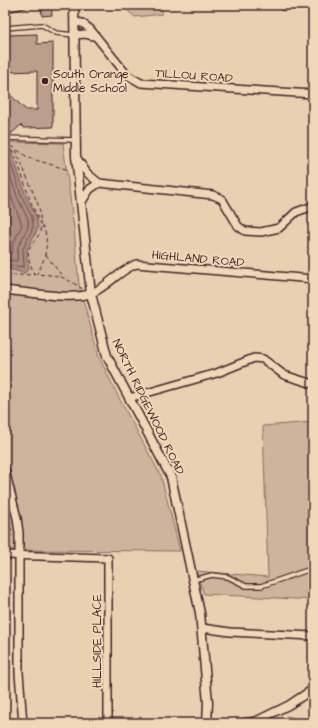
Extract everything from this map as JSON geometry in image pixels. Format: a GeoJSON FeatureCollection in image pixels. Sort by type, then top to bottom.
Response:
{"type":"FeatureCollection","features":[{"type":"Feature","properties":{"kind":"street","name":"NORTH RIDGEWOOD ROAD"},"geometry":{"type":"LineString","coordinates":[[74,5],[76,156],[80,204],[91,294],[107,356],[171,477],[202,628],[208,703],[207,723]]}},
{"type":"Feature","properties":{"kind":"street","name":"TILLOU ROAD"},"geometry":{"type":"LineString","coordinates":[[75,22],[82,23],[90,29],[127,76],[141,83],[313,94]]}},
{"type":"Feature","properties":{"kind":"street"},"geometry":{"type":"LineString","coordinates":[[75,35],[86,34],[94,36]]}},
{"type":"Feature","properties":{"kind":"street"},"geometry":{"type":"LineString","coordinates":[[76,156],[87,173],[99,183],[213,196],[222,199],[238,226],[245,231],[261,232],[279,228],[296,212],[313,206]]}},
{"type":"Feature","properties":{"kind":"street"},"geometry":{"type":"LineString","coordinates":[[80,204],[86,194],[99,183]]}},
{"type":"Feature","properties":{"kind":"street","name":"HIGHLAND ROAD"},"geometry":{"type":"LineString","coordinates":[[91,294],[122,271],[136,264],[313,279]]}},
{"type":"Feature","properties":{"kind":"street"},"geometry":{"type":"LineString","coordinates":[[5,290],[74,296],[91,294]]}},
{"type":"Feature","properties":{"kind":"street"},"geometry":{"type":"LineString","coordinates":[[129,398],[217,373],[254,358],[263,359],[284,375],[313,384]]}},
{"type":"Feature","properties":{"kind":"street"},"geometry":{"type":"LineString","coordinates":[[5,470],[17,518],[19,556],[19,673],[23,723]]}},
{"type":"Feature","properties":{"kind":"street"},"geometry":{"type":"LineString","coordinates":[[5,555],[19,556]]}},
{"type":"Feature","properties":{"kind":"street","name":"HILLSIDE PLACE"},"geometry":{"type":"LineString","coordinates":[[19,556],[108,558],[108,723]]}},
{"type":"Feature","properties":{"kind":"street"},"geometry":{"type":"LineString","coordinates":[[202,628],[230,632],[313,636]]}},
{"type":"Feature","properties":{"kind":"street"},"geometry":{"type":"LineString","coordinates":[[243,723],[256,721],[289,705],[313,689]]}},
{"type":"Feature","properties":{"kind":"lane"},"geometry":{"type":"LineString","coordinates":[[10,10],[26,5]]}},
{"type":"Feature","properties":{"kind":"lane"},"geometry":{"type":"LineString","coordinates":[[5,28],[42,26],[56,33],[75,35]]}},
{"type":"Feature","properties":{"kind":"lane"},"geometry":{"type":"LineString","coordinates":[[5,138],[76,140]]}},
{"type":"Feature","properties":{"kind":"lane"},"geometry":{"type":"LineString","coordinates":[[193,580],[212,576],[228,577],[246,586],[261,586],[308,570],[313,572]]}},
{"type":"Feature","properties":{"kind":"path"},"geometry":{"type":"LineString","coordinates":[[6,144],[46,165],[69,170]]}},
{"type":"Feature","properties":{"kind":"path"},"geometry":{"type":"LineString","coordinates":[[6,144],[14,154],[30,200],[45,233],[45,254],[42,267],[36,274]]}},
{"type":"Feature","properties":{"kind":"path"},"geometry":{"type":"LineString","coordinates":[[16,150],[39,207],[41,225],[40,233],[28,250],[34,274]]}},
{"type":"Feature","properties":{"kind":"path"},"geometry":{"type":"LineString","coordinates":[[45,254],[62,277],[91,294]]}},
{"type":"Feature","properties":{"kind":"path"},"geometry":{"type":"LineString","coordinates":[[5,275],[23,276],[36,274],[62,277]]}},
{"type":"Feature","properties":{"kind":"path"},"geometry":{"type":"LineString","coordinates":[[8,512],[13,540]]}},
{"type":"Feature","properties":{"kind":"shaded area"},"geometry":{"type":"Polygon","coordinates":[[[121,5],[162,5],[162,14],[135,17],[121,5]]]}},
{"type":"Feature","properties":{"kind":"shaded area"},"geometry":{"type":"Polygon","coordinates":[[[5,142],[63,143],[74,228],[79,285],[99,357],[119,398],[161,476],[180,551],[5,550],[5,268],[24,273],[27,249],[38,228],[36,216],[26,196],[12,153],[5,146],[5,142]]]}},
{"type":"Feature","properties":{"kind":"shaded area"},"geometry":{"type":"Polygon","coordinates":[[[313,422],[313,600],[204,594],[196,571],[268,577],[263,426],[313,422]]]}},
{"type":"Feature","properties":{"kind":"shaded area"},"geometry":{"type":"Polygon","coordinates":[[[287,716],[306,721],[313,719],[313,723],[281,723],[287,716]]]}},
{"type":"Feature","properties":{"kind":"water"},"geometry":{"type":"Polygon","coordinates":[[[5,146],[12,153],[26,196],[36,216],[38,228],[27,249],[29,268],[25,273],[5,268],[5,146]]]}},
{"type":"Feature","properties":{"kind":"building"},"geometry":{"type":"Polygon","coordinates":[[[41,5],[51,5],[52,15],[42,16],[41,5]]]}},
{"type":"Feature","properties":{"kind":"building","name":"South Orange Middle School"},"geometry":{"type":"Polygon","coordinates":[[[37,34],[37,44],[53,43],[53,127],[24,128],[21,125],[11,134],[5,128],[5,90],[26,110],[37,110],[37,71],[5,72],[7,35],[37,34]]]}},
{"type":"Feature","properties":{"kind":"place","name":"South Orange Middle School"},"geometry":{"type":"Point","coordinates":[45,81]}}]}
